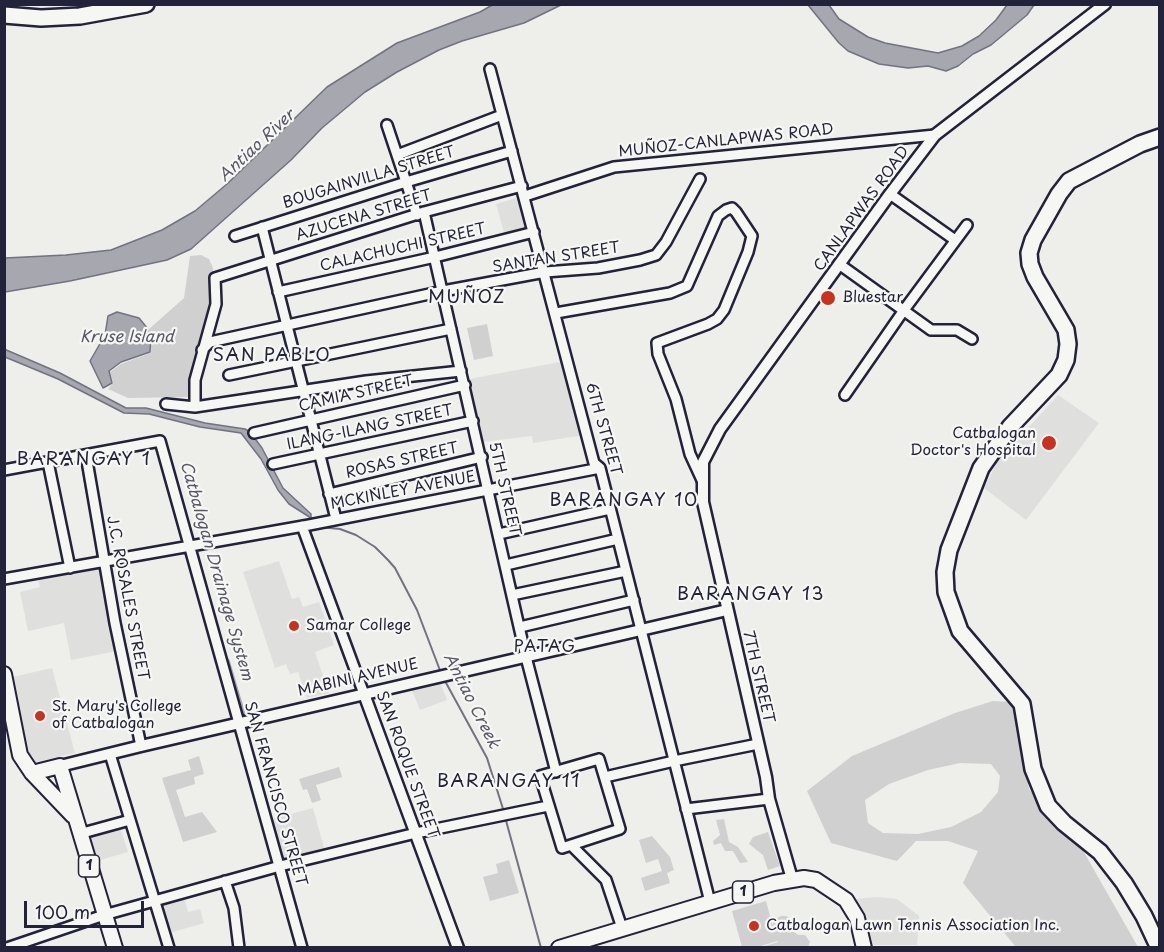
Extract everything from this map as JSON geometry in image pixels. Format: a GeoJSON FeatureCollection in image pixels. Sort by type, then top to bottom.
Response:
{"type":"FeatureCollection","features":[{"type":"Feature","properties":{"kind":"highway"},"geometry":{"type":"LineString","coordinates":[[4,15],[41,18],[80,16],[146,4]]}},
{"type":"Feature","properties":{"kind":"highway"},"geometry":{"type":"LineString","coordinates":[[1159,948],[1144,916],[1124,883],[1100,852],[1064,823],[1048,806],[1033,769],[1022,704],[960,631],[946,592],[945,572],[950,550],[981,468],[1010,427],[1059,375],[1066,360],[1068,344],[1066,330],[1035,277],[1030,264],[1029,254],[1033,240],[1069,181],[1140,144],[1160,137]]}},
{"type":"Feature","properties":{"kind":"main road","name":"1"},"geometry":{"type":"LineString","coordinates":[[4,674],[20,755],[32,773],[75,818]]}},
{"type":"Feature","properties":{"kind":"main road","name":"1"},"geometry":{"type":"LineString","coordinates":[[60,766],[115,948]]}},
{"type":"Feature","properties":{"kind":"main road","name":"MABINI AVENUE"},"geometry":{"type":"LineString","coordinates":[[32,773],[60,766]]}},
{"type":"Feature","properties":{"kind":"main road","name":"1"},"geometry":{"type":"LineString","coordinates":[[559,948],[710,902],[792,879],[804,878],[816,880],[846,900],[853,909],[863,937],[864,948]]}},
{"type":"Feature","properties":{"kind":"street","name":"CANLAPWAS ROAD"},"geometry":{"type":"LineString","coordinates":[[702,480],[703,462],[720,429],[935,135],[1105,4]]}},
{"type":"Feature","properties":{"kind":"street","name":"6TH STREET"},"geometry":{"type":"LineString","coordinates":[[490,69],[594,463],[600,468],[710,902]]}},
{"type":"Feature","properties":{"kind":"street"},"geometry":{"type":"LineString","coordinates":[[397,155],[502,115]]}},
{"type":"Feature","properties":{"kind":"street","name":"5TH STREET"},"geometry":{"type":"LineString","coordinates":[[387,125],[435,257],[526,657],[556,772]]}},
{"type":"Feature","properties":{"kind":"street","name":"MUÑOZ-CANLAPWAS ROAD"},"geometry":{"type":"LineString","coordinates":[[525,196],[614,167],[935,135]]}},
{"type":"Feature","properties":{"kind":"street","name":"BOUGAINVILLA STREET"},"geometry":{"type":"LineString","coordinates":[[235,236],[512,151]]}},
{"type":"Feature","properties":{"kind":"street","name":"SANTAN STREET"},"geometry":{"type":"LineString","coordinates":[[202,350],[210,342],[443,291],[545,272],[598,268],[656,255],[666,242],[700,179]]}},
{"type":"Feature","properties":{"kind":"street","name":"AZUCENA STREET"},"geometry":{"type":"LineString","coordinates":[[202,350],[216,304],[215,278],[421,214],[522,186]]}},
{"type":"Feature","properties":{"kind":"street"},"geometry":{"type":"LineString","coordinates":[[890,194],[956,240]]}},
{"type":"Feature","properties":{"kind":"street"},"geometry":{"type":"LineString","coordinates":[[556,313],[670,293],[687,286],[717,216],[732,208],[736,212],[752,236],[748,252],[724,309],[717,319],[708,324],[657,344],[658,354],[676,399],[690,454],[702,480]]}},
{"type":"Feature","properties":{"kind":"street"},"geometry":{"type":"LineString","coordinates":[[845,395],[967,225]]}},
{"type":"Feature","properties":{"kind":"street"},"geometry":{"type":"LineString","coordinates":[[262,228],[336,519]]}},
{"type":"Feature","properties":{"kind":"street","name":"CALACHUCHI STREET"},"geometry":{"type":"LineString","coordinates":[[278,292],[534,232]]}},
{"type":"Feature","properties":{"kind":"street"},"geometry":{"type":"LineString","coordinates":[[839,264],[931,330],[957,330],[972,339]]}},
{"type":"Feature","properties":{"kind":"street"},"geometry":{"type":"LineString","coordinates":[[229,375],[451,329]]}},
{"type":"Feature","properties":{"kind":"street"},"geometry":{"type":"LineString","coordinates":[[195,406],[195,380],[202,350]]}},
{"type":"Feature","properties":{"kind":"street"},"geometry":{"type":"LineString","coordinates":[[165,404],[195,406],[366,381],[461,371]]}},
{"type":"Feature","properties":{"kind":"street","name":"CAMIA STREET"},"geometry":{"type":"LineString","coordinates":[[254,433],[465,385]]}},
{"type":"Feature","properties":{"kind":"street","name":"ILANG-ILANG STREET"},"geometry":{"type":"LineString","coordinates":[[273,464],[473,421]]}},
{"type":"Feature","properties":{"kind":"street","name":"SAN FRANCISCO STREET"},"geometry":{"type":"LineString","coordinates":[[86,455],[160,441],[192,546],[302,948]]}},
{"type":"Feature","properties":{"kind":"street"},"geometry":{"type":"LineString","coordinates":[[4,470],[86,455]]}},
{"type":"Feature","properties":{"kind":"street","name":"J.C. ROSALES STREET"},"geometry":{"type":"LineString","coordinates":[[86,455],[104,562],[141,746]]}},
{"type":"Feature","properties":{"kind":"street","name":"ROSAS STREET"},"geometry":{"type":"LineString","coordinates":[[329,494],[482,458]]}},
{"type":"Feature","properties":{"kind":"street"},"geometry":{"type":"LineString","coordinates":[[48,462],[70,568]]}},
{"type":"Feature","properties":{"kind":"street","name":"MCKINLEY AVENUE"},"geometry":{"type":"LineString","coordinates":[[192,546],[600,468]]}},
{"type":"Feature","properties":{"kind":"street","name":"7TH STREET"},"geometry":{"type":"LineString","coordinates":[[702,480],[703,502],[766,777],[769,799],[792,879]]}},
{"type":"Feature","properties":{"kind":"street"},"geometry":{"type":"LineString","coordinates":[[499,534],[610,509]]}},
{"type":"Feature","properties":{"kind":"street","name":"SAN ROQUE STREET"},"geometry":{"type":"LineString","coordinates":[[310,525],[364,694],[459,948]]}},
{"type":"Feature","properties":{"kind":"street"},"geometry":{"type":"LineString","coordinates":[[506,565],[618,539]]}},
{"type":"Feature","properties":{"kind":"street"},"geometry":{"type":"LineString","coordinates":[[4,579],[192,546]]}},
{"type":"Feature","properties":{"kind":"street"},"geometry":{"type":"LineString","coordinates":[[512,595],[626,571]]}},
{"type":"Feature","properties":{"kind":"street"},"geometry":{"type":"LineString","coordinates":[[520,627],[634,600]]}},
{"type":"Feature","properties":{"kind":"street","name":"MABINI AVENUE"},"geometry":{"type":"LineString","coordinates":[[60,766],[727,610]]}},
{"type":"Feature","properties":{"kind":"street"},"geometry":{"type":"LineString","coordinates":[[605,777],[758,744]]}},
{"type":"Feature","properties":{"kind":"street"},"geometry":{"type":"LineString","coordinates":[[110,754],[169,948]]}},
{"type":"Feature","properties":{"kind":"street"},"geometry":{"type":"LineString","coordinates":[[599,759],[605,777],[620,829],[562,848],[540,776],[599,759]]}},
{"type":"Feature","properties":{"kind":"street"},"geometry":{"type":"LineString","coordinates":[[686,809],[769,799]]}},
{"type":"Feature","properties":{"kind":"street"},"geometry":{"type":"LineString","coordinates":[[7,948],[104,915],[280,866],[416,833],[548,806]]}},
{"type":"Feature","properties":{"kind":"street"},"geometry":{"type":"LineString","coordinates":[[79,834],[130,820]]}},
{"type":"Feature","properties":{"kind":"street"},"geometry":{"type":"LineString","coordinates":[[571,845],[606,880],[622,928]]}},
{"type":"Feature","properties":{"kind":"street"},"geometry":{"type":"LineString","coordinates":[[225,881],[234,908],[239,948]]}},
{"type":"Feature","properties":{"kind":"shaded area"},"geometry":{"type":"Polygon","coordinates":[[[520,197],[529,229],[505,236],[496,204],[520,197]]]}},
{"type":"Feature","properties":{"kind":"shaded area"},"geometry":{"type":"Polygon","coordinates":[[[201,255],[209,259],[213,268],[213,304],[192,397],[128,398],[108,389],[113,383],[110,372],[121,364],[151,353],[152,339],[149,329],[184,298],[190,256],[201,255]]]}},
{"type":"Feature","properties":{"kind":"shaded area"},"geometry":{"type":"Polygon","coordinates":[[[487,324],[493,356],[474,360],[467,328],[487,324]]]}},
{"type":"Feature","properties":{"kind":"shaded area"},"geometry":{"type":"Polygon","coordinates":[[[565,361],[585,435],[533,443],[532,436],[482,442],[469,379],[565,361]]]}},
{"type":"Feature","properties":{"kind":"shaded area","name":"Catbalogan Doctor's Hospital"},"geometry":{"type":"Polygon","coordinates":[[[1058,395],[1099,423],[1026,520],[984,488],[997,462],[1058,395]]]}},
{"type":"Feature","properties":{"kind":"shaded area","name":"Samar College"},"geometry":{"type":"Polygon","coordinates":[[[279,561],[292,599],[299,597],[303,607],[319,602],[334,645],[315,652],[329,693],[307,698],[298,672],[290,674],[286,664],[275,668],[243,572],[279,561]]]}},
{"type":"Feature","properties":{"kind":"shaded area"},"geometry":{"type":"Polygon","coordinates":[[[100,566],[117,651],[71,660],[64,623],[28,631],[20,592],[40,587],[38,579],[100,566]]]}},
{"type":"Feature","properties":{"kind":"shaded area","name":"St. Mary's College of Catbalogan"},"geometry":{"type":"Polygon","coordinates":[[[52,668],[75,753],[32,763],[27,762],[8,678],[52,668]]]}},
{"type":"Feature","properties":{"kind":"shaded area"},"geometry":{"type":"Polygon","coordinates":[[[439,679],[447,700],[420,710],[410,686],[439,679]]]}},
{"type":"Feature","properties":{"kind":"shaded area"},"geometry":{"type":"Polygon","coordinates":[[[993,701],[1010,702],[1018,723],[1029,789],[1052,822],[1081,847],[1138,947],[1016,947],[963,883],[978,851],[948,841],[916,841],[897,861],[831,843],[807,791],[852,756],[955,713],[993,701]],[[960,763],[928,770],[889,784],[865,800],[868,823],[883,833],[918,834],[951,827],[981,812],[998,792],[1000,776],[991,764],[960,763]]]}},
{"type":"Feature","properties":{"kind":"shaded area"},"geometry":{"type":"Polygon","coordinates":[[[199,756],[204,774],[194,777],[195,784],[176,790],[185,817],[202,812],[217,832],[183,842],[162,778],[191,770],[188,760],[199,756]]]}},
{"type":"Feature","properties":{"kind":"shaded area"},"geometry":{"type":"Polygon","coordinates":[[[339,767],[342,777],[316,785],[321,800],[312,803],[307,789],[303,790],[299,779],[339,767]]]}},
{"type":"Feature","properties":{"kind":"shaded area"},"geometry":{"type":"Polygon","coordinates":[[[313,808],[324,848],[284,859],[273,819],[313,808]]]}},
{"type":"Feature","properties":{"kind":"shaded area"},"geometry":{"type":"Polygon","coordinates":[[[724,819],[729,842],[738,847],[748,862],[740,863],[733,851],[725,851],[721,843],[714,845],[713,841],[720,835],[716,820],[724,819]]]}},
{"type":"Feature","properties":{"kind":"shaded area"},"geometry":{"type":"Polygon","coordinates":[[[120,827],[128,852],[97,861],[89,837],[120,827]]]}},
{"type":"Feature","properties":{"kind":"shaded area"},"geometry":{"type":"Polygon","coordinates":[[[768,832],[780,866],[768,870],[763,855],[749,844],[753,837],[768,832]]]}},
{"type":"Feature","properties":{"kind":"shaded area"},"geometry":{"type":"Polygon","coordinates":[[[652,836],[670,857],[674,870],[667,873],[670,883],[645,891],[641,878],[662,871],[658,859],[646,863],[639,840],[652,836]]]}},
{"type":"Feature","properties":{"kind":"shaded area"},"geometry":{"type":"Polygon","coordinates":[[[509,860],[519,893],[490,901],[483,877],[498,873],[496,864],[509,860]]]}},
{"type":"Feature","properties":{"kind":"shaded area"},"geometry":{"type":"Polygon","coordinates":[[[184,897],[188,912],[200,909],[204,923],[169,933],[161,904],[184,897]]]}},
{"type":"Feature","properties":{"kind":"shaded area"},"geometry":{"type":"Polygon","coordinates":[[[877,897],[897,899],[919,916],[917,945],[870,945],[865,920],[854,899],[877,897]]]}},
{"type":"Feature","properties":{"kind":"shaded area","name":"Catbalogan Lawn Tennis Association Inc."},"geometry":{"type":"Polygon","coordinates":[[[766,901],[773,927],[773,920],[781,916],[790,918],[793,931],[798,935],[805,935],[810,942],[808,947],[762,947],[778,941],[757,947],[742,947],[732,911],[766,901]]]}},
{"type":"Feature","properties":{"kind":"water"},"geometry":{"type":"Polygon","coordinates":[[[494,4],[561,5],[524,23],[439,50],[365,92],[322,128],[291,160],[191,249],[167,260],[70,281],[5,292],[5,258],[111,250],[162,230],[195,211],[227,184],[327,87],[397,43],[480,12],[494,4]]]}},
{"type":"Feature","properties":{"kind":"water"},"geometry":{"type":"Polygon","coordinates":[[[808,5],[829,5],[839,19],[868,37],[885,43],[938,53],[962,46],[979,36],[996,20],[1007,5],[1034,5],[1027,15],[991,45],[946,71],[928,66],[908,68],[879,64],[848,51],[808,5]]]}},
{"type":"Feature","properties":{"kind":"water","name":"Kruse Island"},"geometry":{"type":"Polygon","coordinates":[[[117,312],[139,318],[148,329],[151,339],[150,352],[121,362],[109,371],[112,383],[103,388],[90,361],[105,335],[108,316],[117,312]]]}},
{"type":"Feature","properties":{"kind":"water"},"geometry":{"type":"Polygon","coordinates":[[[4,349],[60,373],[126,408],[146,408],[205,423],[245,429],[262,448],[283,488],[311,514],[311,518],[289,504],[278,490],[261,459],[241,433],[200,427],[149,414],[124,413],[58,379],[5,357],[4,349]]]}},
{"type":"Feature","properties":{"kind":"waterway"},"geometry":{"type":"LineString","coordinates":[[81,460],[99,560]]}},
{"type":"Feature","properties":{"kind":"waterway","name":"Antiao Creek"},"geometry":{"type":"LineString","coordinates":[[319,527],[340,529],[356,535],[375,547],[395,568],[417,610],[441,673]]}},
{"type":"Feature","properties":{"kind":"waterway"},"geometry":{"type":"LineString","coordinates":[[114,591],[145,738]]}},
{"type":"Feature","properties":{"kind":"waterway","name":"Catbalogan Drainage System"},"geometry":{"type":"LineString","coordinates":[[226,662],[242,716]]}},
{"type":"Feature","properties":{"kind":"waterway","name":"Antiao Creek"},"geometry":{"type":"LineString","coordinates":[[445,681],[487,758],[504,812]]}},
{"type":"Feature","properties":{"kind":"waterway","name":"Antiao Creek"},"geometry":{"type":"LineString","coordinates":[[505,817],[541,948]]}},
{"type":"Feature","properties":{"kind":"place","name":"Bluestar"},"geometry":{"type":"Point","coordinates":[828,298]}},
{"type":"Feature","properties":{"kind":"place","name":"Catbalogan Doctor's Hospital"},"geometry":{"type":"Point","coordinates":[1049,443]}},
{"type":"Feature","properties":{"kind":"place","name":"Samar College"},"geometry":{"type":"Point","coordinates":[294,626]}},
{"type":"Feature","properties":{"kind":"place","name":"St. Mary's College of Catbalogan"},"geometry":{"type":"Point","coordinates":[40,716]}},
{"type":"Feature","properties":{"kind":"place","name":"Catbalogan Lawn Tennis Association Inc."},"geometry":{"type":"Point","coordinates":[754,926]}},
{"type":"Feature","properties":{"kind":"district","name":"MUÑOZ"},"geometry":{"type":"Point","coordinates":[467,298]}},
{"type":"Feature","properties":{"kind":"district","name":"SAN PABLO"},"geometry":{"type":"Point","coordinates":[272,356]}},
{"type":"Feature","properties":{"kind":"district","name":"BARANGAY 1"},"geometry":{"type":"Point","coordinates":[84,460]}},
{"type":"Feature","properties":{"kind":"district","name":"BARANGAY 10"},"geometry":{"type":"Point","coordinates":[624,501]}},
{"type":"Feature","properties":{"kind":"district","name":"BARANGAY 13"},"geometry":{"type":"Point","coordinates":[751,595]}},
{"type":"Feature","properties":{"kind":"district","name":"PATAG"},"geometry":{"type":"Point","coordinates":[545,648]}},
{"type":"Feature","properties":{"kind":"district","name":"BARANGAY 11"},"geometry":{"type":"Point","coordinates":[509,782]}},
{"type":"Feature","properties":{"kind":"water label","name":"Antiao River"},"geometry":{"type":"Point","coordinates":[257,146]}}]}
